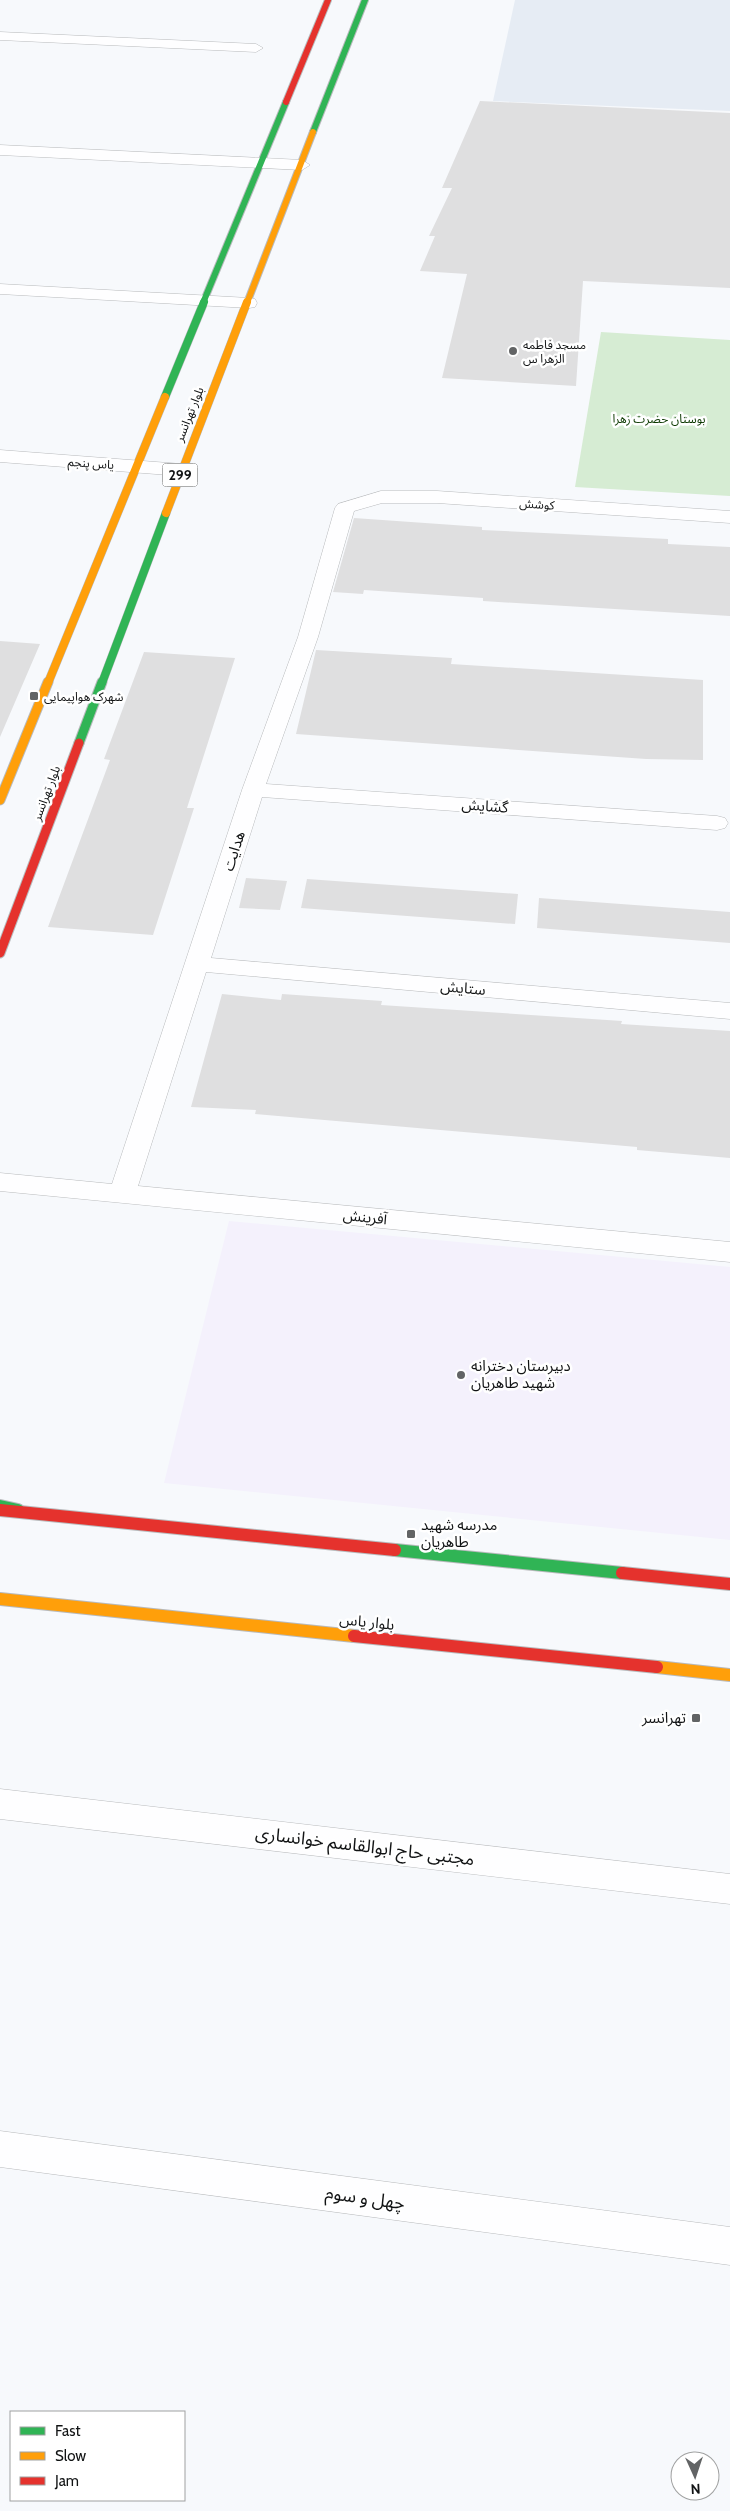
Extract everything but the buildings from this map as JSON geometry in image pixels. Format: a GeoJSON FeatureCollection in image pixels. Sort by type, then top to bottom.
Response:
{"type":"FeatureCollection","features":[{"type":"Feature","properties":{"kind":"main road","name":"بلوار تهرانسر"},"geometry":{"type":"LineString","coordinates":[[0,800],[328,0]]}},
{"type":"Feature","properties":{"kind":"main road","name":"بلوار تهرانسر"},"geometry":{"type":"LineString","coordinates":[[0,952],[182,470],[249,303],[365,0]]}},
{"type":"Feature","properties":{"kind":"main road"},"geometry":{"type":"LineString","coordinates":[[0,1508],[730,1584]]}},
{"type":"Feature","properties":{"kind":"main road","name":"بلوار یاس"},"geometry":{"type":"LineString","coordinates":[[0,1599],[730,1675]]}},
{"type":"Feature","properties":{"kind":"street"},"geometry":{"type":"LineString","coordinates":[[0,36],[256,48]]}},
{"type":"Feature","properties":{"kind":"street"},"geometry":{"type":"LineString","coordinates":[[0,150],[302,165]]}},
{"type":"Feature","properties":{"kind":"street"},"geometry":{"type":"LineString","coordinates":[[0,288],[249,303]]}},
{"type":"Feature","properties":{"kind":"street","name":"یاس پنجم"},"geometry":{"type":"LineString","coordinates":[[0,456],[182,470]]}},
{"type":"Feature","properties":{"kind":"street","name":"کوشش"},"geometry":{"type":"LineString","coordinates":[[345,508],[381,498],[437,497],[730,517]]}},
{"type":"Feature","properties":{"kind":"street","name":"هدایت"},"geometry":{"type":"LineString","coordinates":[[122,1194],[253,790],[308,637],[345,508]]}},
{"type":"Feature","properties":{"kind":"street","name":"گشایش"},"geometry":{"type":"LineString","coordinates":[[253,790],[717,822]]}},
{"type":"Feature","properties":{"kind":"street","name":"ستایش"},"geometry":{"type":"LineString","coordinates":[[196,964],[730,1011]]}},
{"type":"Feature","properties":{"kind":"street","name":"آفرینش"},"geometry":{"type":"LineString","coordinates":[[0,1182],[730,1252]]}},
{"type":"Feature","properties":{"kind":"street","name":"مجتبی حاج ابوالقاسم خوانساری"},"geometry":{"type":"LineString","coordinates":[[0,1804],[730,1889]]}},
{"type":"Feature","properties":{"kind":"street","name":"چهل و سوم"},"geometry":{"type":"LineString","coordinates":[[0,2149],[730,2246]]}},
{"type":"Feature","properties":{"kind":"shaded area"},"geometry":{"type":"Polygon","coordinates":[[[515,0],[730,0],[730,111],[493,101],[515,0]]]}},
{"type":"Feature","properties":{"kind":"shaded area","name":"دبیرستان دخترانه شهید طاهریان"},"geometry":{"type":"Polygon","coordinates":[[[229,1221],[730,1267],[730,1540],[164,1483],[229,1221]]]}},
{"type":"Feature","properties":{"kind":"green space","name":"بوستان حضرت زهرا"},"geometry":{"type":"Polygon","coordinates":[[[601,332],[730,340],[730,496],[575,487],[601,332]]]}},
{"type":"Feature","properties":{"kind":"traffic: fast"},"geometry":{"type":"LineString","coordinates":[[313,132],[365,0]]}},
{"type":"Feature","properties":{"kind":"traffic: fast"},"geometry":{"type":"LineString","coordinates":[[165,397],[286,102]]}},
{"type":"Feature","properties":{"kind":"traffic: fast"},"geometry":{"type":"LineString","coordinates":[[79,743],[166,513]]}},
{"type":"Feature","properties":{"kind":"traffic: fast"},"geometry":{"type":"LineString","coordinates":[[0,1506],[18,1510]]}},
{"type":"Feature","properties":{"kind":"traffic: fast"},"geometry":{"type":"LineString","coordinates":[[395,1550],[622,1573]]}},
{"type":"Feature","properties":{"kind":"traffic: slow"},"geometry":{"type":"LineString","coordinates":[[166,513],[313,132]]}},
{"type":"Feature","properties":{"kind":"traffic: slow"},"geometry":{"type":"LineString","coordinates":[[0,800],[165,397]]}},
{"type":"Feature","properties":{"kind":"traffic: slow"},"geometry":{"type":"LineString","coordinates":[[0,1599],[354,1636]]}},
{"type":"Feature","properties":{"kind":"traffic: slow"},"geometry":{"type":"LineString","coordinates":[[657,1667],[730,1675]]}},
{"type":"Feature","properties":{"kind":"traffic: jam"},"geometry":{"type":"LineString","coordinates":[[286,102],[328,0]]}},
{"type":"Feature","properties":{"kind":"traffic: jam"},"geometry":{"type":"LineString","coordinates":[[0,953],[79,743]]}},
{"type":"Feature","properties":{"kind":"traffic: jam"},"geometry":{"type":"LineString","coordinates":[[0,1510],[395,1550]]}},
{"type":"Feature","properties":{"kind":"traffic: jam"},"geometry":{"type":"LineString","coordinates":[[622,1573],[730,1584]]}},
{"type":"Feature","properties":{"kind":"traffic: jam"},"geometry":{"type":"LineString","coordinates":[[354,1636],[657,1667]]}},
{"type":"Feature","properties":{"kind":"place","name":"مسجد فاطمه الزهرا س"},"geometry":{"type":"Point","coordinates":[513,351]}},
{"type":"Feature","properties":{"kind":"place","name":"شهرک هواپیمایی"},"geometry":{"type":"Point","coordinates":[34,696]}},
{"type":"Feature","properties":{"kind":"place","name":"دبیرستان دخترانه شهید طاهریان"},"geometry":{"type":"Point","coordinates":[461,1375]}},
{"type":"Feature","properties":{"kind":"place","name":"مدرسه شهید طاهریان"},"geometry":{"type":"Point","coordinates":[411,1534]}},
{"type":"Feature","properties":{"kind":"place","name":"تهرانسر"},"geometry":{"type":"Point","coordinates":[696,1718]}}]}
